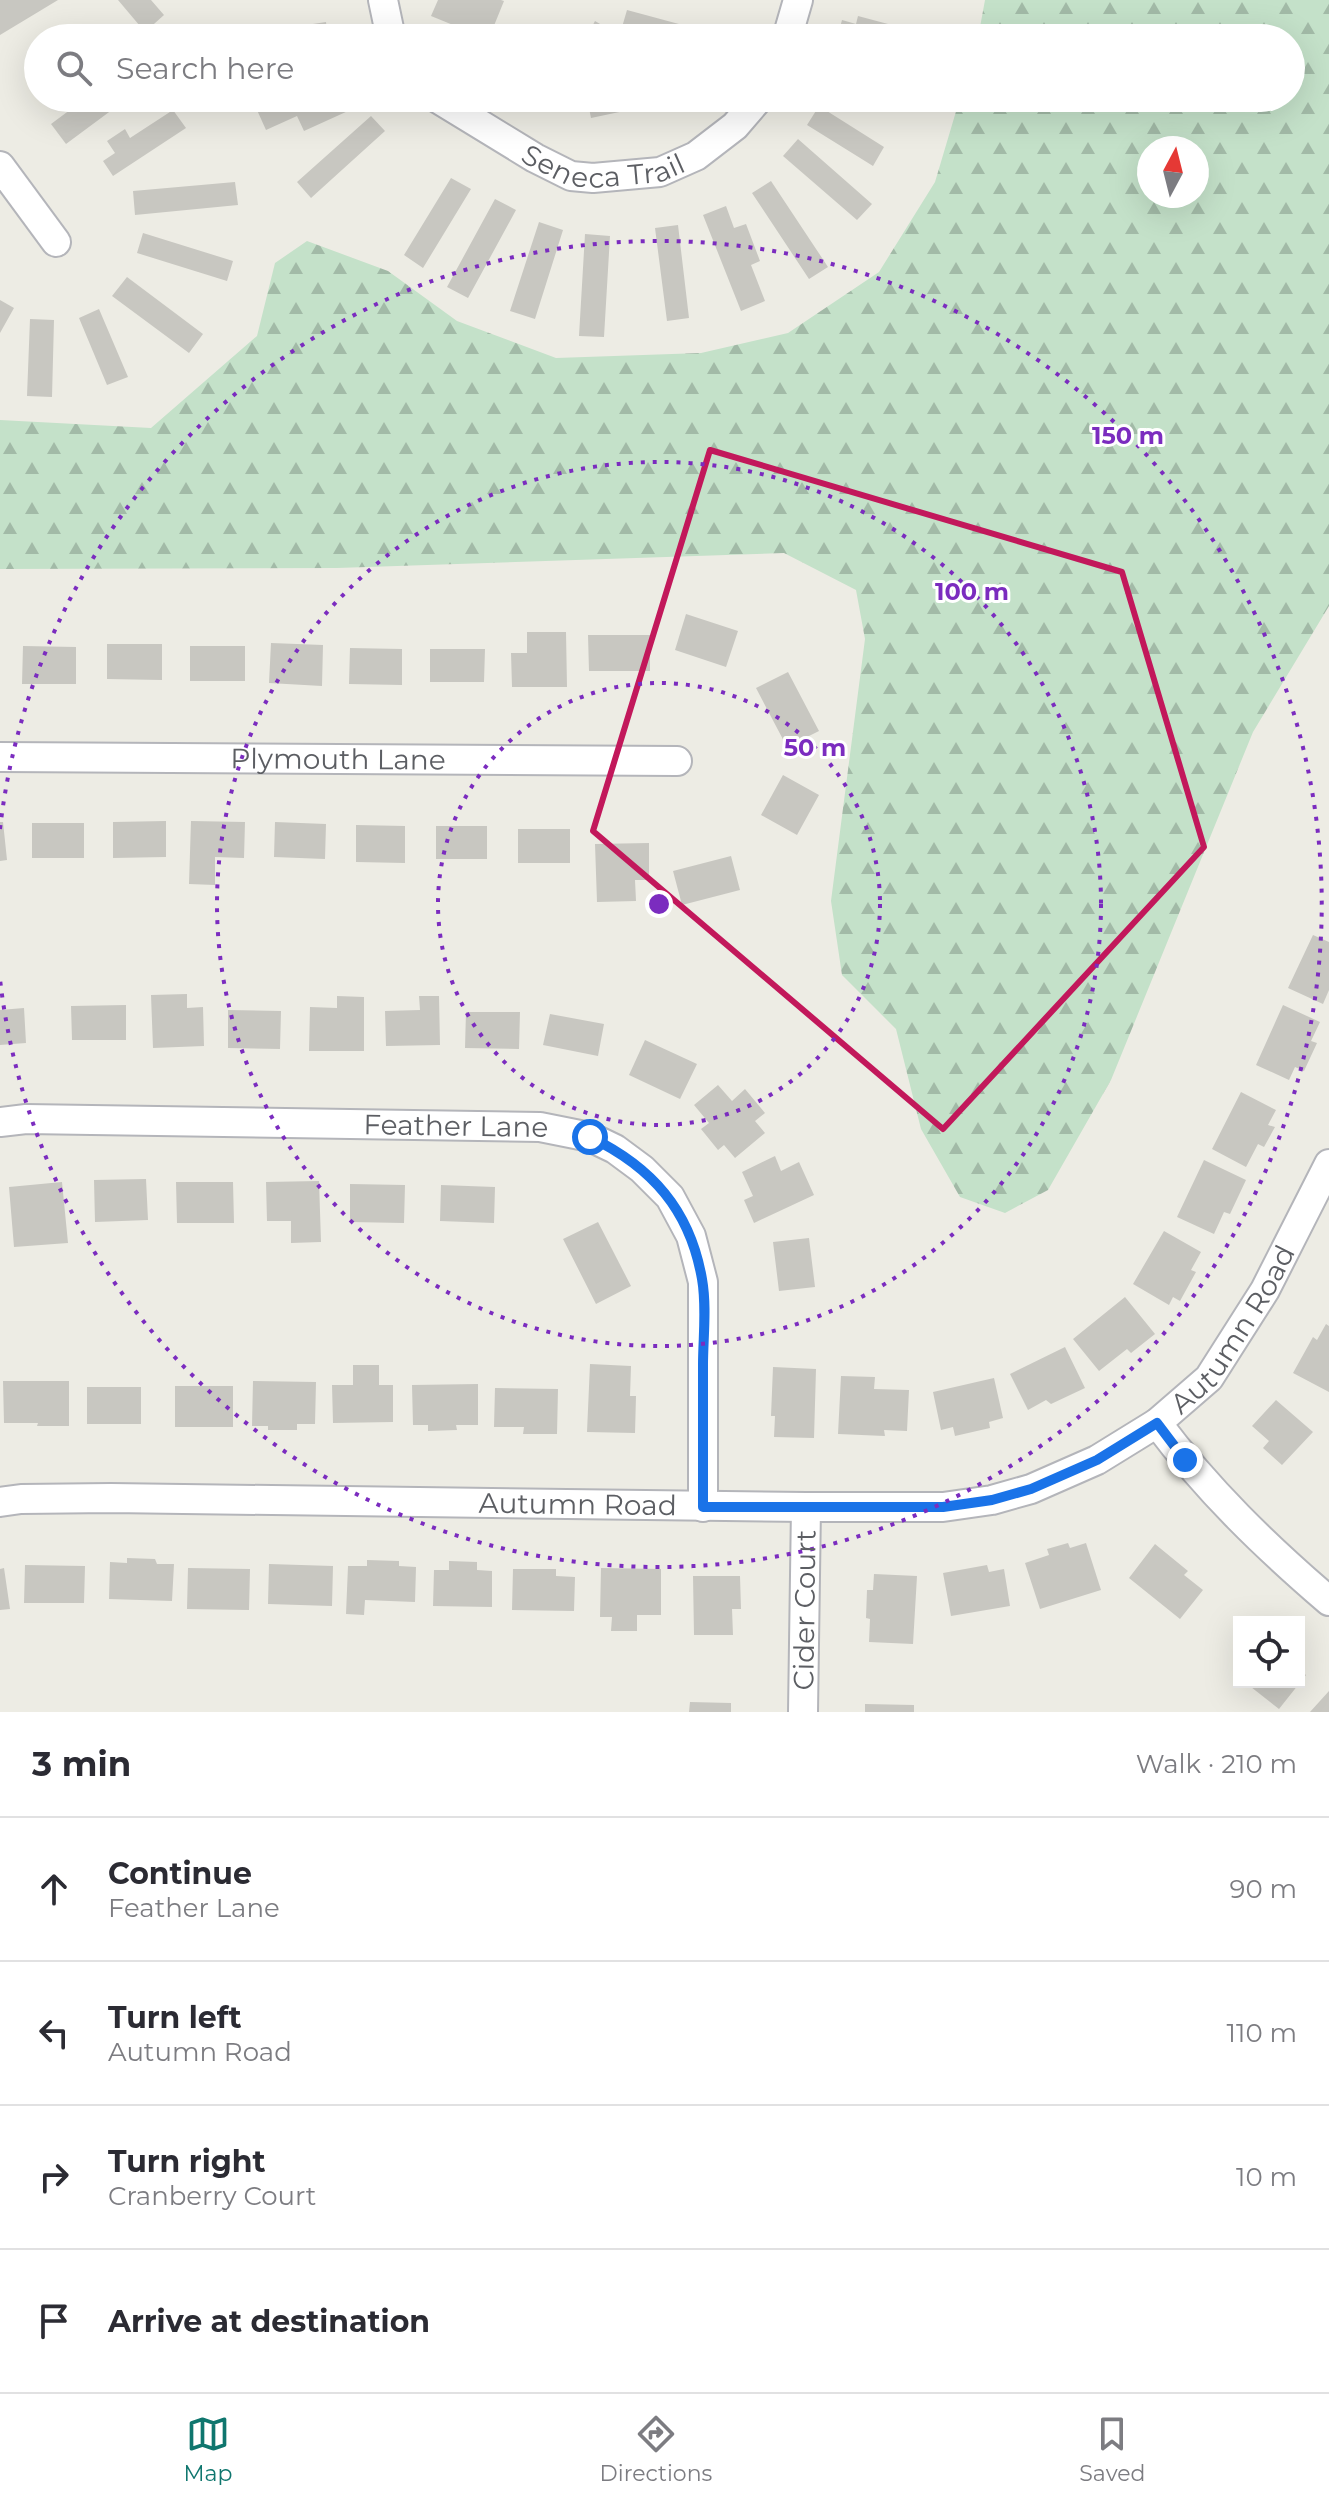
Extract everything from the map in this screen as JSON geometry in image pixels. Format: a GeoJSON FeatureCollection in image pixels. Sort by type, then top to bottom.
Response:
{"type":"FeatureCollection","features":[{"type":"Feature","properties":{"kind":"street"},"geometry":{"type":"LineString","coordinates":[[383,0],[388,24]]}},
{"type":"Feature","properties":{"kind":"street"},"geometry":{"type":"LineString","coordinates":[[791,24],[798,0]]}},
{"type":"Feature","properties":{"kind":"street","name":"Seneca Trail"},"geometry":{"type":"LineString","coordinates":[[460,112],[571,176],[593,178],[660,172],[696,156],[735,126],[747,112]]}},
{"type":"Feature","properties":{"kind":"street"},"geometry":{"type":"LineString","coordinates":[[0,166],[56,242]]}},
{"type":"Feature","properties":{"kind":"street","name":"Plymouth Lane"},"geometry":{"type":"LineString","coordinates":[[0,757],[677,761]]}},
{"type":"Feature","properties":{"kind":"street","name":"Feather Lane"},"geometry":{"type":"LineString","coordinates":[[0,1122],[26,1119],[540,1127],[590,1137],[615,1149],[642,1169],[670,1197],[691,1236],[703,1282],[703,1507]]}},
{"type":"Feature","properties":{"kind":"street","name":"Autumn Road"},"geometry":{"type":"LineString","coordinates":[[0,1502],[111,1498],[703,1507],[943,1507],[992,1500],[1031,1489],[1097,1460],[1157,1423],[1209,1378],[1265,1290],[1329,1164]]}},
{"type":"Feature","properties":{"kind":"street"},"geometry":{"type":"LineString","coordinates":[[1157,1423],[1232,1513],[1329,1601]]}},
{"type":"Feature","properties":{"kind":"street","name":"Cider Court"},"geometry":{"type":"LineString","coordinates":[[803,1712],[806,1507]]}},
{"type":"Feature","properties":{"kind":"highlighted area"},"geometry":{"type":"Polygon","coordinates":[[[710,450],[1122,572],[1204,847],[943,1129],[593,831],[710,450]]]}},
{"type":"Feature","properties":{"kind":"green space"},"geometry":{"type":"Polygon","coordinates":[[[985,0],[1329,0],[1329,606],[1253,732],[1111,1080],[1048,1190],[1005,1213],[960,1197],[921,1129],[896,1029],[842,975],[831,901],[865,639],[856,590],[784,553],[337,568],[0,569],[0,420],[151,428],[257,336],[275,263],[307,241],[388,271],[457,321],[556,358],[701,353],[788,333],[879,272],[935,182],[956,112],[1305,112],[1305,24],[981,24],[985,0]]]}},
{"type":"Feature","properties":{"kind":"building"},"geometry":{"type":"Polygon","coordinates":[[[0,0],[58,0],[0,35],[0,0]]]}},
{"type":"Feature","properties":{"kind":"building"},"geometry":{"type":"Polygon","coordinates":[[[118,0],[151,0],[164,15],[154,24],[138,24],[118,0]]]}},
{"type":"Feature","properties":{"kind":"building"},"geometry":{"type":"Polygon","coordinates":[[[438,0],[504,1],[495,24],[451,24],[431,16],[438,0]]]}},
{"type":"Feature","properties":{"kind":"building"},"geometry":{"type":"Polygon","coordinates":[[[627,10],[679,24],[623,24],[627,10]]]}},
{"type":"Feature","properties":{"kind":"building"},"geometry":{"type":"Polygon","coordinates":[[[858,16],[888,24],[856,24],[858,16]]]}},
{"type":"Feature","properties":{"kind":"building"},"geometry":{"type":"Polygon","coordinates":[[[67,112],[109,112],[66,144],[51,124],[67,112]]]}},
{"type":"Feature","properties":{"kind":"building"},"geometry":{"type":"Polygon","coordinates":[[[170,112],[174,112],[186,128],[113,176],[103,161],[115,153],[107,141],[125,129],[130,138],[170,112]]]}},
{"type":"Feature","properties":{"kind":"building"},"geometry":{"type":"Polygon","coordinates":[[[258,112],[346,112],[304,131],[297,116],[266,130],[258,112]]]}},
{"type":"Feature","properties":{"kind":"building"},"geometry":{"type":"Polygon","coordinates":[[[590,112],[619,112],[591,118],[590,112]]]}},
{"type":"Feature","properties":{"kind":"building"},"geometry":{"type":"Polygon","coordinates":[[[815,112],[829,112],[884,147],[873,166],[807,125],[815,112]]]}},
{"type":"Feature","properties":{"kind":"building"},"geometry":{"type":"Polygon","coordinates":[[[371,116],[385,131],[311,198],[297,182],[371,116]]]}},
{"type":"Feature","properties":{"kind":"building"},"geometry":{"type":"Polygon","coordinates":[[[798,139],[872,204],[857,220],[783,156],[798,139]]]}},
{"type":"Feature","properties":{"kind":"building"},"geometry":{"type":"Polygon","coordinates":[[[451,178],[471,189],[423,268],[404,255],[451,178]]]}},
{"type":"Feature","properties":{"kind":"building"},"geometry":{"type":"Polygon","coordinates":[[[771,181],[828,267],[809,279],[752,193],[771,181]]]}},
{"type":"Feature","properties":{"kind":"building"},"geometry":{"type":"Polygon","coordinates":[[[235,182],[238,205],[135,215],[133,191],[235,182]]]}},
{"type":"Feature","properties":{"kind":"building"},"geometry":{"type":"Polygon","coordinates":[[[495,199],[516,210],[468,298],[447,287],[495,199]]]}},
{"type":"Feature","properties":{"kind":"building"},"geometry":{"type":"Polygon","coordinates":[[[726,206],[734,228],[746,224],[760,261],[751,265],[765,301],[741,311],[703,215],[726,206]]]}},
{"type":"Feature","properties":{"kind":"building"},"geometry":{"type":"Polygon","coordinates":[[[539,222],[563,230],[535,319],[510,311],[539,222]]]}},
{"type":"Feature","properties":{"kind":"building"},"geometry":{"type":"Polygon","coordinates":[[[678,225],[689,318],[667,321],[655,228],[678,225]]]}},
{"type":"Feature","properties":{"kind":"building"},"geometry":{"type":"Polygon","coordinates":[[[143,233],[233,261],[227,281],[137,253],[143,233]]]}},
{"type":"Feature","properties":{"kind":"building"},"geometry":{"type":"Polygon","coordinates":[[[585,234],[610,236],[604,337],[579,336],[585,234]]]}},
{"type":"Feature","properties":{"kind":"building"},"geometry":{"type":"Polygon","coordinates":[[[127,277],[203,334],[189,353],[112,296],[127,277]]]}},
{"type":"Feature","properties":{"kind":"building"},"geometry":{"type":"Polygon","coordinates":[[[0,300],[14,308],[0,333],[0,300]]]}},
{"type":"Feature","properties":{"kind":"building"},"geometry":{"type":"Polygon","coordinates":[[[99,309],[128,377],[107,385],[79,318],[99,309]]]}},
{"type":"Feature","properties":{"kind":"building"},"geometry":{"type":"Polygon","coordinates":[[[30,319],[54,320],[52,397],[27,396],[30,319]]]}},
{"type":"Feature","properties":{"kind":"building"},"geometry":{"type":"Polygon","coordinates":[[[686,614],[738,631],[726,667],[675,650],[686,614]]]}},
{"type":"Feature","properties":{"kind":"building"},"geometry":{"type":"Polygon","coordinates":[[[527,632],[566,632],[567,687],[512,687],[511,653],[527,653],[527,632]]]}},
{"type":"Feature","properties":{"kind":"building"},"geometry":{"type":"Polygon","coordinates":[[[588,635],[650,635],[650,671],[589,671],[588,635]]]}},
{"type":"Feature","properties":{"kind":"building"},"geometry":{"type":"Polygon","coordinates":[[[271,643],[323,645],[322,686],[269,683],[271,643]]]}},
{"type":"Feature","properties":{"kind":"building"},"geometry":{"type":"Polygon","coordinates":[[[107,644],[162,644],[162,680],[107,679],[107,644]]]}},
{"type":"Feature","properties":{"kind":"building"},"geometry":{"type":"Polygon","coordinates":[[[23,646],[76,647],[76,684],[22,684],[23,646]]]}},
{"type":"Feature","properties":{"kind":"building"},"geometry":{"type":"Polygon","coordinates":[[[190,646],[245,646],[245,681],[190,681],[190,646]]]}},
{"type":"Feature","properties":{"kind":"building"},"geometry":{"type":"Polygon","coordinates":[[[350,648],[402,649],[402,685],[349,684],[350,648]]]}},
{"type":"Feature","properties":{"kind":"building"},"geometry":{"type":"Polygon","coordinates":[[[430,649],[485,649],[484,682],[430,682],[430,649]]]}},
{"type":"Feature","properties":{"kind":"building"},"geometry":{"type":"Polygon","coordinates":[[[788,672],[819,731],[787,747],[756,688],[788,672]]]}},
{"type":"Feature","properties":{"kind":"building"},"geometry":{"type":"Polygon","coordinates":[[[783,775],[819,795],[797,835],[761,815],[783,775]]]}},
{"type":"Feature","properties":{"kind":"building"},"geometry":{"type":"Polygon","coordinates":[[[166,821],[166,857],[113,858],[113,822],[166,821]]]}},
{"type":"Feature","properties":{"kind":"building"},"geometry":{"type":"Polygon","coordinates":[[[191,821],[245,822],[244,858],[215,857],[215,885],[189,884],[191,821]]]}},
{"type":"Feature","properties":{"kind":"building"},"geometry":{"type":"Polygon","coordinates":[[[0,822],[3,822],[7,860],[0,861],[0,822]]]}},
{"type":"Feature","properties":{"kind":"building"},"geometry":{"type":"Polygon","coordinates":[[[275,822],[326,824],[325,859],[274,857],[275,822]]]}},
{"type":"Feature","properties":{"kind":"building"},"geometry":{"type":"Polygon","coordinates":[[[32,823],[84,823],[84,858],[32,858],[32,823]]]}},
{"type":"Feature","properties":{"kind":"building"},"geometry":{"type":"Polygon","coordinates":[[[356,825],[405,826],[405,863],[356,862],[356,825]]]}},
{"type":"Feature","properties":{"kind":"building"},"geometry":{"type":"Polygon","coordinates":[[[436,826],[487,826],[487,859],[436,859],[436,826]]]}},
{"type":"Feature","properties":{"kind":"building"},"geometry":{"type":"Polygon","coordinates":[[[518,829],[570,829],[570,863],[518,863],[518,829]]]}},
{"type":"Feature","properties":{"kind":"building"},"geometry":{"type":"Polygon","coordinates":[[[649,843],[649,880],[635,880],[636,901],[597,902],[595,844],[649,843]]]}},
{"type":"Feature","properties":{"kind":"building"},"geometry":{"type":"Polygon","coordinates":[[[731,856],[740,890],[682,905],[673,871],[731,856]]]}},
{"type":"Feature","properties":{"kind":"building"},"geometry":{"type":"Polygon","coordinates":[[[1313,935],[1329,942],[1329,990],[1323,1004],[1288,988],[1313,935]]]}},
{"type":"Feature","properties":{"kind":"building"},"geometry":{"type":"Polygon","coordinates":[[[187,994],[187,1008],[203,1007],[204,1046],[153,1048],[151,995],[187,994]]]}},
{"type":"Feature","properties":{"kind":"building"},"geometry":{"type":"Polygon","coordinates":[[[337,996],[364,997],[364,1051],[309,1051],[310,1007],[337,1008],[337,996]]]}},
{"type":"Feature","properties":{"kind":"building"},"geometry":{"type":"Polygon","coordinates":[[[419,996],[439,996],[440,1045],[386,1046],[385,1011],[420,1010],[419,996]]]}},
{"type":"Feature","properties":{"kind":"building"},"geometry":{"type":"Polygon","coordinates":[[[126,1005],[126,1040],[72,1040],[71,1006],[126,1005]]]}},
{"type":"Feature","properties":{"kind":"building"},"geometry":{"type":"Polygon","coordinates":[[[1283,1005],[1320,1022],[1311,1041],[1317,1043],[1304,1071],[1295,1067],[1289,1080],[1256,1065],[1283,1005]]]}},
{"type":"Feature","properties":{"kind":"building"},"geometry":{"type":"Polygon","coordinates":[[[24,1008],[26,1043],[0,1045],[0,1010],[24,1008]]]}},
{"type":"Feature","properties":{"kind":"building"},"geometry":{"type":"Polygon","coordinates":[[[228,1010],[281,1011],[280,1049],[228,1048],[228,1010]]]}},
{"type":"Feature","properties":{"kind":"building"},"geometry":{"type":"Polygon","coordinates":[[[466,1012],[520,1012],[519,1049],[465,1048],[466,1012]]]}},
{"type":"Feature","properties":{"kind":"building"},"geometry":{"type":"Polygon","coordinates":[[[550,1014],[604,1024],[598,1056],[543,1045],[550,1014]]]}},
{"type":"Feature","properties":{"kind":"building"},"geometry":{"type":"Polygon","coordinates":[[[645,1040],[697,1064],[680,1099],[629,1075],[645,1040]]]}},
{"type":"Feature","properties":{"kind":"building"},"geometry":{"type":"Polygon","coordinates":[[[718,1085],[732,1101],[745,1089],[765,1113],[755,1121],[765,1133],[735,1158],[724,1145],[718,1150],[701,1129],[709,1123],[694,1105],[718,1085]]]}},
{"type":"Feature","properties":{"kind":"building"},"geometry":{"type":"Polygon","coordinates":[[[1241,1092],[1276,1110],[1268,1125],[1275,1127],[1264,1147],[1258,1144],[1246,1167],[1212,1149],[1241,1092]]]}},
{"type":"Feature","properties":{"kind":"building"},"geometry":{"type":"Polygon","coordinates":[[[775,1156],[781,1171],[799,1162],[814,1195],[754,1223],[744,1200],[753,1196],[742,1172],[775,1156]]]}},
{"type":"Feature","properties":{"kind":"building"},"geometry":{"type":"Polygon","coordinates":[[[1204,1160],[1246,1180],[1230,1214],[1224,1212],[1214,1234],[1177,1217],[1204,1160]]]}},
{"type":"Feature","properties":{"kind":"building"},"geometry":{"type":"Polygon","coordinates":[[[146,1179],[148,1220],[95,1222],[94,1180],[146,1179]]]}},
{"type":"Feature","properties":{"kind":"building"},"geometry":{"type":"Polygon","coordinates":[[[319,1181],[321,1242],[291,1243],[291,1221],[267,1221],[266,1182],[319,1181]]]}},
{"type":"Feature","properties":{"kind":"building"},"geometry":{"type":"Polygon","coordinates":[[[62,1182],[68,1243],[14,1247],[9,1187],[62,1182]]]}},
{"type":"Feature","properties":{"kind":"building"},"geometry":{"type":"Polygon","coordinates":[[[176,1182],[233,1182],[234,1223],[177,1223],[176,1182]]]}},
{"type":"Feature","properties":{"kind":"building"},"geometry":{"type":"Polygon","coordinates":[[[350,1184],[405,1185],[404,1223],[350,1222],[350,1184]]]}},
{"type":"Feature","properties":{"kind":"building"},"geometry":{"type":"Polygon","coordinates":[[[441,1185],[495,1187],[494,1223],[440,1221],[441,1185]]]}},
{"type":"Feature","properties":{"kind":"building"},"geometry":{"type":"Polygon","coordinates":[[[598,1222],[631,1286],[596,1304],[563,1239],[598,1222]]]}},
{"type":"Feature","properties":{"kind":"building"},"geometry":{"type":"Polygon","coordinates":[[[1164,1231],[1201,1252],[1191,1270],[1196,1272],[1180,1301],[1173,1297],[1169,1305],[1133,1284],[1164,1231]]]}},
{"type":"Feature","properties":{"kind":"building"},"geometry":{"type":"Polygon","coordinates":[[[809,1238],[815,1287],[779,1291],[773,1242],[809,1238]]]}},
{"type":"Feature","properties":{"kind":"building"},"geometry":{"type":"Polygon","coordinates":[[[1125,1297],[1155,1334],[1131,1353],[1127,1349],[1099,1371],[1073,1339],[1125,1297]]]}},
{"type":"Feature","properties":{"kind":"building"},"geometry":{"type":"Polygon","coordinates":[[[1326,1324],[1329,1326],[1329,1392],[1293,1373],[1313,1337],[1317,1340],[1326,1324]]]}},
{"type":"Feature","properties":{"kind":"building"},"geometry":{"type":"Polygon","coordinates":[[[1065,1347],[1085,1388],[1051,1404],[1046,1400],[1028,1410],[1010,1374],[1065,1347]]]}},
{"type":"Feature","properties":{"kind":"building"},"geometry":{"type":"Polygon","coordinates":[[[590,1364],[631,1366],[630,1396],[636,1396],[635,1433],[587,1432],[590,1364]]]}},
{"type":"Feature","properties":{"kind":"building"},"geometry":{"type":"Polygon","coordinates":[[[353,1365],[379,1365],[379,1385],[393,1385],[393,1422],[333,1423],[332,1385],[353,1385],[353,1365]]]}},
{"type":"Feature","properties":{"kind":"building"},"geometry":{"type":"Polygon","coordinates":[[[773,1367],[816,1369],[814,1438],[774,1437],[775,1416],[771,1416],[773,1367]]]}},
{"type":"Feature","properties":{"kind":"building"},"geometry":{"type":"Polygon","coordinates":[[[841,1376],[875,1377],[874,1389],[909,1390],[907,1431],[884,1430],[885,1436],[838,1434],[841,1376]]]}},
{"type":"Feature","properties":{"kind":"building"},"geometry":{"type":"Polygon","coordinates":[[[994,1378],[1003,1418],[989,1422],[990,1428],[955,1436],[953,1427],[941,1430],[933,1392],[994,1378]]]}},
{"type":"Feature","properties":{"kind":"building"},"geometry":{"type":"Polygon","coordinates":[[[3,1381],[69,1381],[69,1426],[4,1423],[3,1381]]]}},
{"type":"Feature","properties":{"kind":"building"},"geometry":{"type":"Polygon","coordinates":[[[253,1381],[316,1382],[315,1424],[297,1424],[297,1430],[268,1430],[268,1426],[252,1426],[253,1381]]]}},
{"type":"Feature","properties":{"kind":"building"},"geometry":{"type":"Polygon","coordinates":[[[478,1384],[478,1425],[456,1425],[457,1430],[428,1431],[428,1425],[413,1425],[412,1385],[478,1384]]]}},
{"type":"Feature","properties":{"kind":"building"},"geometry":{"type":"Polygon","coordinates":[[[175,1386],[233,1386],[233,1427],[175,1427],[175,1386]]]}},
{"type":"Feature","properties":{"kind":"building"},"geometry":{"type":"Polygon","coordinates":[[[87,1387],[141,1387],[141,1424],[87,1424],[87,1387]]]}},
{"type":"Feature","properties":{"kind":"building"},"geometry":{"type":"Polygon","coordinates":[[[495,1388],[558,1389],[557,1434],[523,1434],[524,1427],[494,1427],[495,1388]]]}},
{"type":"Feature","properties":{"kind":"building"},"geometry":{"type":"Polygon","coordinates":[[[1276,1400],[1313,1432],[1282,1465],[1263,1448],[1269,1441],[1252,1426],[1276,1400]]]}},
{"type":"Feature","properties":{"kind":"building"},"geometry":{"type":"Polygon","coordinates":[[[1068,1543],[1070,1548],[1086,1543],[1101,1590],[1040,1609],[1025,1563],[1049,1555],[1047,1549],[1068,1543]]]}},
{"type":"Feature","properties":{"kind":"building"},"geometry":{"type":"Polygon","coordinates":[[[1155,1544],[1188,1571],[1184,1575],[1203,1590],[1180,1619],[1129,1578],[1155,1544]]]}},
{"type":"Feature","properties":{"kind":"building"},"geometry":{"type":"Polygon","coordinates":[[[127,1558],[155,1559],[157,1564],[174,1564],[172,1601],[109,1599],[110,1562],[127,1563],[127,1558]]]}},
{"type":"Feature","properties":{"kind":"building"},"geometry":{"type":"Polygon","coordinates":[[[367,1560],[399,1561],[399,1566],[416,1567],[415,1602],[365,1600],[364,1615],[346,1614],[348,1566],[367,1566],[367,1560]]]}},
{"type":"Feature","properties":{"kind":"building"},"geometry":{"type":"Polygon","coordinates":[[[449,1561],[477,1562],[477,1570],[492,1571],[492,1607],[433,1606],[434,1570],[449,1570],[449,1561]]]}},
{"type":"Feature","properties":{"kind":"building"},"geometry":{"type":"Polygon","coordinates":[[[269,1564],[333,1566],[332,1606],[268,1604],[269,1564]]]}},
{"type":"Feature","properties":{"kind":"building"},"geometry":{"type":"Polygon","coordinates":[[[25,1565],[85,1566],[84,1603],[24,1603],[25,1565]]]}},
{"type":"Feature","properties":{"kind":"building"},"geometry":{"type":"Polygon","coordinates":[[[987,1565],[989,1572],[1004,1569],[1010,1606],[951,1616],[943,1573],[987,1565]]]}},
{"type":"Feature","properties":{"kind":"building"},"geometry":{"type":"Polygon","coordinates":[[[4,1568],[10,1609],[0,1610],[0,1569],[4,1568]]]}},
{"type":"Feature","properties":{"kind":"building"},"geometry":{"type":"Polygon","coordinates":[[[188,1568],[250,1569],[249,1610],[187,1609],[188,1568]]]}},
{"type":"Feature","properties":{"kind":"building"},"geometry":{"type":"Polygon","coordinates":[[[601,1568],[661,1569],[661,1615],[637,1615],[637,1631],[611,1631],[612,1617],[600,1617],[601,1568]]]}},
{"type":"Feature","properties":{"kind":"building"},"geometry":{"type":"Polygon","coordinates":[[[513,1569],[556,1569],[556,1576],[575,1577],[574,1611],[512,1610],[513,1569]]]}},
{"type":"Feature","properties":{"kind":"building"},"geometry":{"type":"Polygon","coordinates":[[[874,1574],[917,1576],[913,1644],[869,1642],[867,1590],[873,1590],[874,1574]]]}},
{"type":"Feature","properties":{"kind":"building"},"geometry":{"type":"Polygon","coordinates":[[[693,1576],[740,1576],[741,1609],[732,1609],[733,1635],[694,1635],[693,1576]]]}},
{"type":"Feature","properties":{"kind":"building"},"geometry":{"type":"Polygon","coordinates":[[[1252,1688],[1296,1688],[1279,1709],[1252,1688]]]}},
{"type":"Feature","properties":{"kind":"building"},"geometry":{"type":"Polygon","coordinates":[[[1329,1691],[1329,1712],[1310,1712],[1329,1691]]]}},
{"type":"Feature","properties":{"kind":"building"},"geometry":{"type":"Polygon","coordinates":[[[690,1702],[731,1703],[731,1712],[689,1712],[690,1702]]]}},
{"type":"Feature","properties":{"kind":"building"},"geometry":{"type":"Polygon","coordinates":[[[865,1704],[914,1705],[914,1712],[865,1712],[865,1704]]]}},
{"type":"Feature","properties":{"kind":"route"},"geometry":{"type":"LineString","coordinates":[[590,1137],[615,1149],[642,1169],[670,1197],[691,1236],[703,1282],[703,1507],[943,1507],[992,1500],[1031,1489],[1097,1460],[1157,1423],[1185,1460]]}}]}
